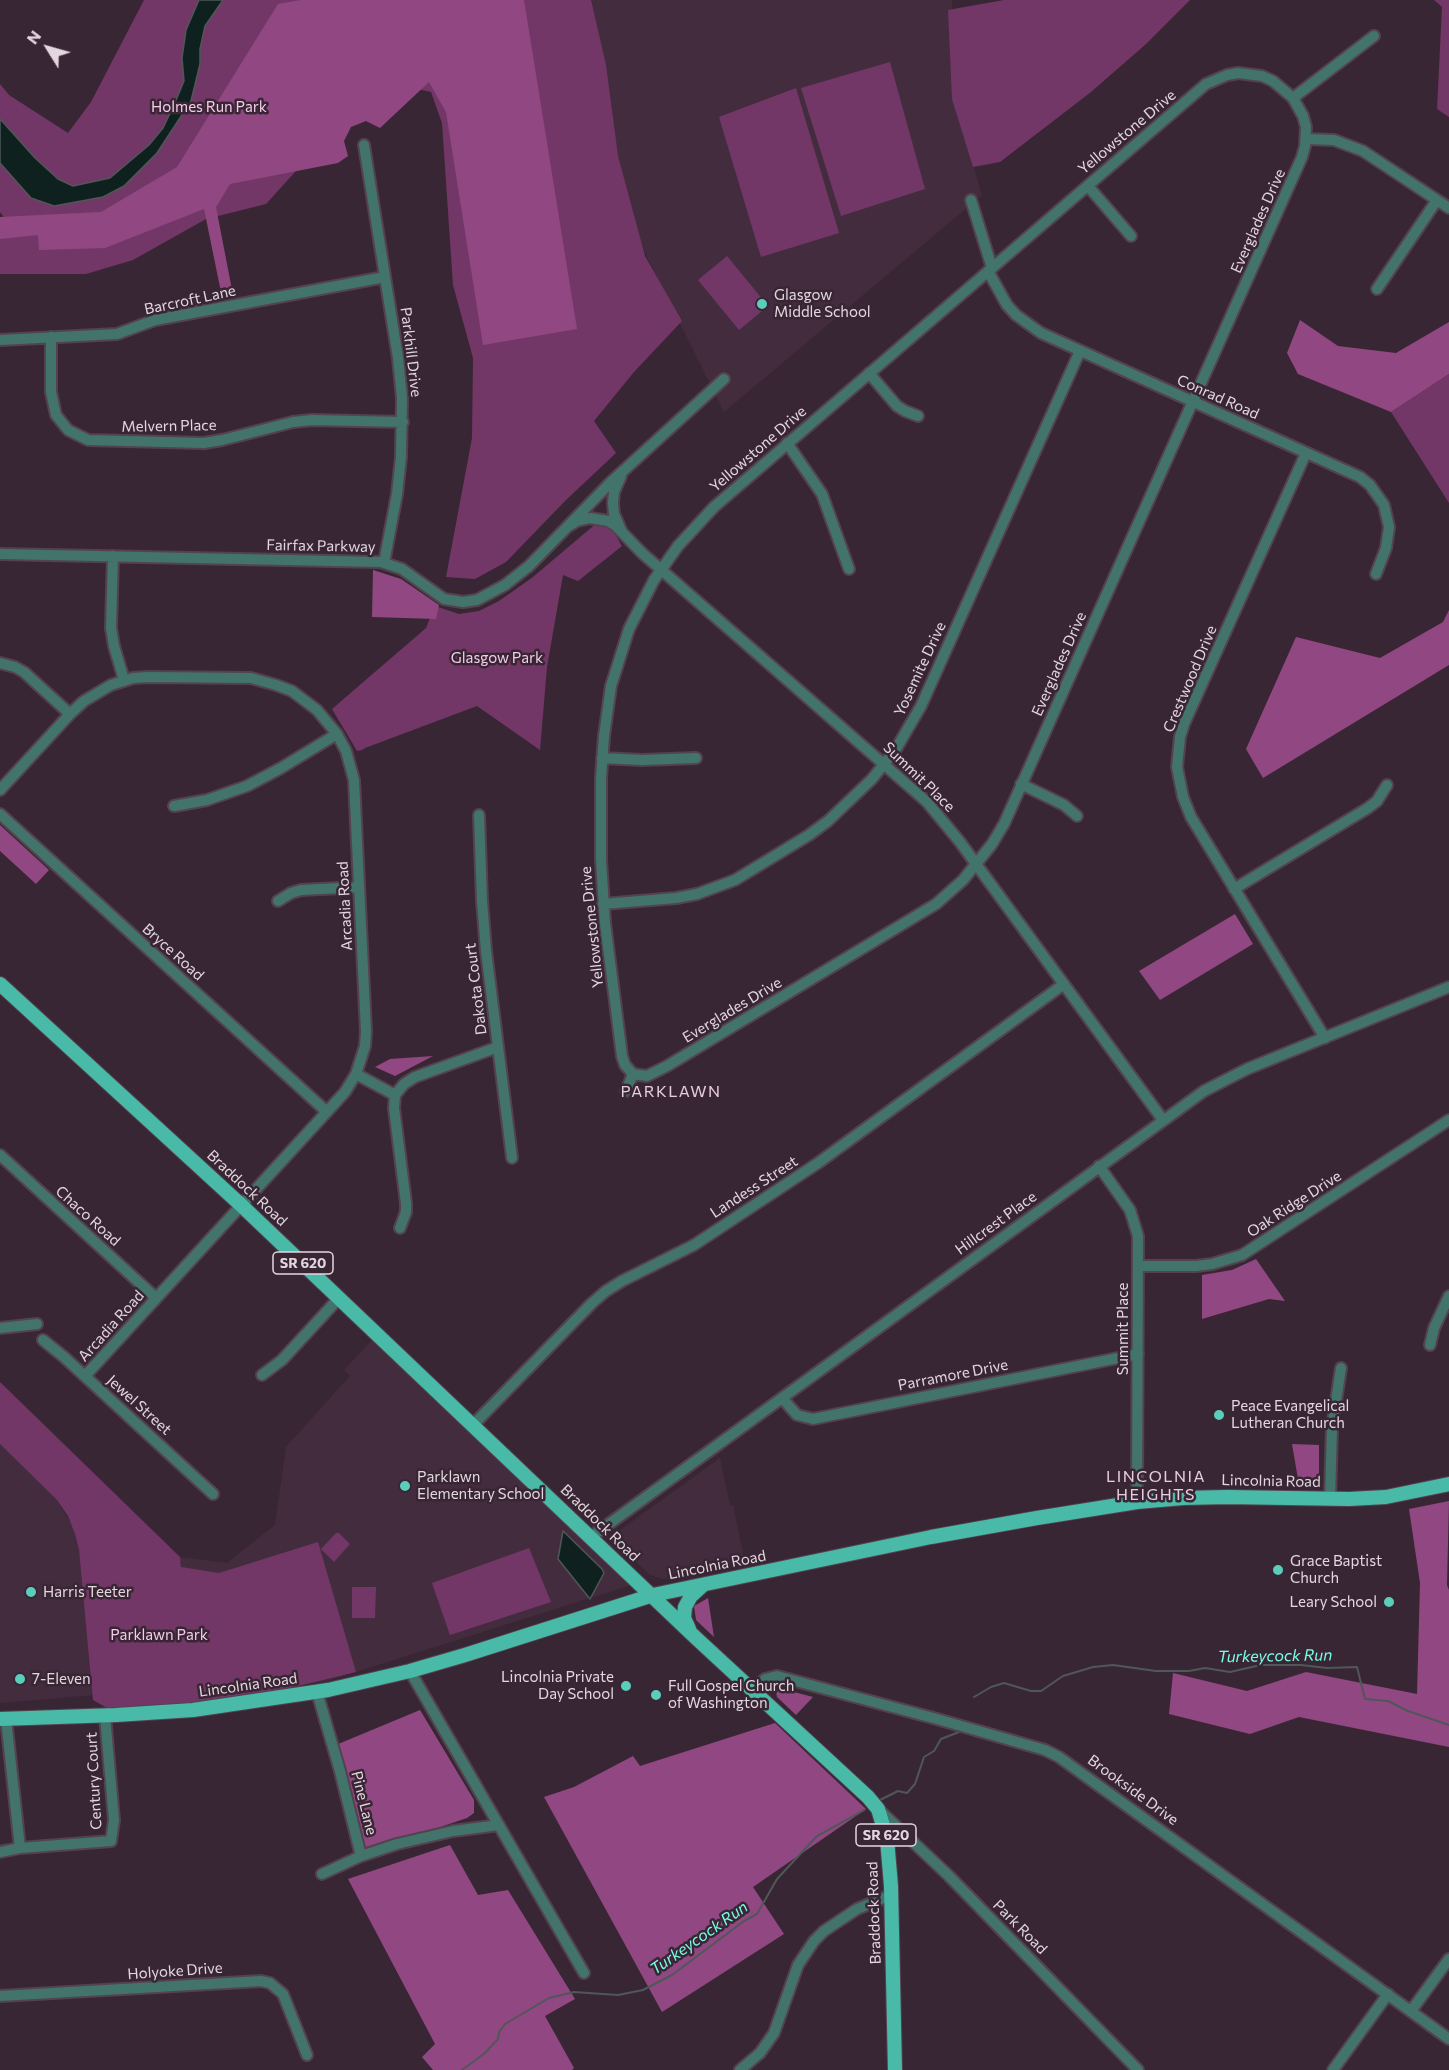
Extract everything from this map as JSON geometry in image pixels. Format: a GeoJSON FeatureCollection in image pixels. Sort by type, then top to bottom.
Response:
{"type":"FeatureCollection","features":[{"type":"Feature","properties":{"kind":"main road","name":"Braddock Road"},"geometry":{"type":"LineString","coordinates":[[0,984],[242,1205],[696,1638],[868,1797],[878,1809],[887,1839],[891,1894],[896,2070]]}},
{"type":"Feature","properties":{"kind":"main road","name":"Lincolnia Road"},"geometry":{"type":"LineString","coordinates":[[3,1719],[105,1716],[194,1710],[317,1692],[410,1671],[553,1629],[653,1595],[931,1537],[1137,1502],[1206,1497],[1330,1499],[1386,1497],[1449,1484]]}},
{"type":"Feature","properties":{"kind":"main road"},"geometry":{"type":"LineString","coordinates":[[696,1638],[686,1624],[683,1613],[687,1600],[704,1585]]}},
{"type":"Feature","properties":{"kind":"street"},"geometry":{"type":"LineString","coordinates":[[1293,98],[1374,36]]}},
{"type":"Feature","properties":{"kind":"street","name":"Yellowstone Drive"},"geometry":{"type":"LineString","coordinates":[[633,1074],[625,1065],[622,1056],[603,904],[600,816],[602,758],[606,711],[619,658],[633,620],[661,570],[683,539],[714,507],[1206,84],[1216,78],[1238,73],[1262,76],[1284,88],[1293,98]]}},
{"type":"Feature","properties":{"kind":"street","name":"Everglades Drive"},"geometry":{"type":"LineString","coordinates":[[633,1074],[647,1076],[667,1066],[895,929],[936,904],[977,865],[1004,824],[1302,157],[1306,139],[1303,116],[1293,98]]}},
{"type":"Feature","properties":{"kind":"street"},"geometry":{"type":"LineString","coordinates":[[1306,139],[1334,140],[1364,150],[1449,208]]}},
{"type":"Feature","properties":{"kind":"street","name":"Parkhill Drive"},"geometry":{"type":"LineString","coordinates":[[364,145],[398,358],[403,422],[397,494],[384,562]]}},
{"type":"Feature","properties":{"kind":"street"},"geometry":{"type":"LineString","coordinates":[[1088,186],[1131,236]]}},
{"type":"Feature","properties":{"kind":"street","name":"Conrad Road"},"geometry":{"type":"LineString","coordinates":[[971,200],[990,269],[1007,305],[1016,315],[1041,333],[1360,477],[1378,495],[1384,505],[1389,527],[1386,548],[1376,574]]}},
{"type":"Feature","properties":{"kind":"street"},"geometry":{"type":"LineString","coordinates":[[1377,289],[1437,200]]}},
{"type":"Feature","properties":{"kind":"street","name":"Barcroft Lane"},"geometry":{"type":"LineString","coordinates":[[0,340],[117,334],[163,318],[385,278]]}},
{"type":"Feature","properties":{"kind":"street","name":"Melvern Place"},"geometry":{"type":"LineString","coordinates":[[51,337],[51,392],[56,415],[68,430],[88,440],[204,442],[232,438],[292,422],[312,420],[403,422]]}},
{"type":"Feature","properties":{"kind":"street","name":"Yosemite Drive"},"geometry":{"type":"LineString","coordinates":[[603,904],[676,898],[697,894],[735,880],[828,821],[854,798],[885,764],[921,706],[1080,351]]}},
{"type":"Feature","properties":{"kind":"street"},"geometry":{"type":"LineString","coordinates":[[869,373],[897,406],[918,416]]}},
{"type":"Feature","properties":{"kind":"street","name":"Fairfax Parkway"},"geometry":{"type":"LineString","coordinates":[[0,554],[384,562],[402,569],[444,599],[463,602],[477,600],[517,577],[627,467],[724,380]]}},
{"type":"Feature","properties":{"kind":"street"},"geometry":{"type":"LineString","coordinates":[[787,443],[822,494],[849,569]]}},
{"type":"Feature","properties":{"kind":"street","name":"Crestwood Drive"},"geometry":{"type":"LineString","coordinates":[[1306,453],[1184,724],[1178,753],[1179,782],[1188,811],[1325,1038]]}},
{"type":"Feature","properties":{"kind":"street","name":"Summit Place"},"geometry":{"type":"LineString","coordinates":[[622,533],[614,514],[613,503],[617,482],[627,467]]}},
{"type":"Feature","properties":{"kind":"street","name":"Summit Place"},"geometry":{"type":"LineString","coordinates":[[567,527],[582,519],[599,518],[616,526],[661,570],[885,764],[942,818],[1163,1120]]}},
{"type":"Feature","properties":{"kind":"street"},"geometry":{"type":"LineString","coordinates":[[113,556],[111,627],[124,680]]}},
{"type":"Feature","properties":{"kind":"street"},"geometry":{"type":"LineString","coordinates":[[0,663],[24,672],[70,714]]}},
{"type":"Feature","properties":{"kind":"street","name":"Arcadia Road"},"geometry":{"type":"LineString","coordinates":[[0,790],[70,714],[97,692],[124,680],[172,676],[261,680],[305,700],[337,734],[346,751],[354,780],[366,1031],[365,1046],[356,1074],[345,1092],[85,1376]]}},
{"type":"Feature","properties":{"kind":"street"},"geometry":{"type":"LineString","coordinates":[[174,806],[207,800],[248,786],[337,734]]}},
{"type":"Feature","properties":{"kind":"street"},"geometry":{"type":"LineString","coordinates":[[602,758],[642,760],[696,758]]}},
{"type":"Feature","properties":{"kind":"street"},"geometry":{"type":"LineString","coordinates":[[1021,784],[1064,805],[1077,816]]}},
{"type":"Feature","properties":{"kind":"street"},"geometry":{"type":"LineString","coordinates":[[1234,889],[1368,808],[1377,801],[1387,785]]}},
{"type":"Feature","properties":{"kind":"street","name":"Bryce Road"},"geometry":{"type":"LineString","coordinates":[[0,814],[327,1112]]}},
{"type":"Feature","properties":{"kind":"street","name":"Dakota Court"},"geometry":{"type":"LineString","coordinates":[[479,815],[482,900],[512,1158]]}},
{"type":"Feature","properties":{"kind":"street"},"geometry":{"type":"LineString","coordinates":[[278,901],[301,890],[359,887]]}},
{"type":"Feature","properties":{"kind":"street","name":"Landess Street"},"geometry":{"type":"LineString","coordinates":[[473,1425],[606,1291],[634,1274],[694,1245],[818,1163],[1064,984]]}},
{"type":"Feature","properties":{"kind":"street","name":"Hillcrest Place"},"geometry":{"type":"LineString","coordinates":[[591,1537],[1204,1091],[1226,1078],[1449,987]]}},
{"type":"Feature","properties":{"kind":"street"},"geometry":{"type":"LineString","coordinates":[[400,1228],[406,1212],[406,1203],[394,1107],[395,1095],[404,1084],[415,1077],[476,1053],[498,1047]]}},
{"type":"Feature","properties":{"kind":"street"},"geometry":{"type":"LineString","coordinates":[[356,1074],[395,1095]]}},
{"type":"Feature","properties":{"kind":"street"},"geometry":{"type":"LineString","coordinates":[[626,1091],[633,1074]]}},
{"type":"Feature","properties":{"kind":"street","name":"Oak Ridge Drive"},"geometry":{"type":"LineString","coordinates":[[1138,1266],[1196,1266],[1242,1255],[1449,1120]]}},
{"type":"Feature","properties":{"kind":"street","name":"Chaco Road"},"geometry":{"type":"LineString","coordinates":[[0,1155],[156,1298]]}},
{"type":"Feature","properties":{"kind":"street","name":"Summit Place"},"geometry":{"type":"LineString","coordinates":[[1100,1166],[1125,1202],[1135,1222],[1138,1236],[1137,1502]]}},
{"type":"Feature","properties":{"kind":"street"},"geometry":{"type":"LineString","coordinates":[[1430,1345],[1434,1328],[1449,1296]]}},
{"type":"Feature","properties":{"kind":"street"},"geometry":{"type":"LineString","coordinates":[[262,1375],[282,1360],[339,1298]]}},
{"type":"Feature","properties":{"kind":"street"},"geometry":{"type":"LineString","coordinates":[[0,1328],[37,1324]]}},
{"type":"Feature","properties":{"kind":"street","name":"Jewel Street"},"geometry":{"type":"LineString","coordinates":[[43,1341],[85,1376],[213,1494]]}},
{"type":"Feature","properties":{"kind":"street","name":"Parramore Drive"},"geometry":{"type":"LineString","coordinates":[[782,1398],[797,1415],[813,1419],[1138,1354]]}},
{"type":"Feature","properties":{"kind":"street"},"geometry":{"type":"LineString","coordinates":[[1330,1499],[1332,1426],[1341,1368]]}},
{"type":"Feature","properties":{"kind":"street"},"geometry":{"type":"LineString","coordinates":[[410,1671],[584,1973]]}},
{"type":"Feature","properties":{"kind":"street","name":"Brookside Drive"},"geometry":{"type":"LineString","coordinates":[[753,1691],[765,1679],[777,1676],[1045,1750],[1059,1757],[1449,2039]]}},
{"type":"Feature","properties":{"kind":"street","name":"Pine Lane"},"geometry":{"type":"LineString","coordinates":[[317,1692],[361,1856],[432,1835],[499,1825]]}},
{"type":"Feature","properties":{"kind":"street","name":"Century Court"},"geometry":{"type":"LineString","coordinates":[[0,1852],[20,1848],[111,1841],[114,1820],[105,1716]]}},
{"type":"Feature","properties":{"kind":"street"},"geometry":{"type":"LineString","coordinates":[[3,1719],[20,1848]]}},
{"type":"Feature","properties":{"kind":"street","name":"Park Road"},"geometry":{"type":"LineString","coordinates":[[878,1809],[949,1876],[1138,2070]]}},
{"type":"Feature","properties":{"kind":"street"},"geometry":{"type":"LineString","coordinates":[[322,1874],[361,1856]]}},
{"type":"Feature","properties":{"kind":"street"},"geometry":{"type":"LineString","coordinates":[[740,2070],[768,2043],[781,2016],[798,1965],[814,1941],[824,1931],[849,1914],[891,1894]]}},
{"type":"Feature","properties":{"kind":"street"},"geometry":{"type":"LineString","coordinates":[[1411,2011],[1449,1959]]}},
{"type":"Feature","properties":{"kind":"street","name":"Holyoke Drive"},"geometry":{"type":"LineString","coordinates":[[0,1996],[261,1981],[270,1983],[283,1994],[307,2055]]}},
{"type":"Feature","properties":{"kind":"street"},"geometry":{"type":"LineString","coordinates":[[1333,2070],[1388,1994]]}},
{"type":"Feature","properties":{"kind":"shaded area"},"geometry":{"type":"Polygon","coordinates":[[[199,0],[223,0],[205,26],[200,49],[200,64],[191,101],[157,153],[124,186],[103,197],[54,206],[31,198],[0,163],[0,119],[35,158],[58,179],[73,186],[110,178],[149,145],[163,128],[184,81],[182,58],[186,30],[199,0]]]}},
{"type":"Feature","properties":{"kind":"shaded area"},"geometry":{"type":"Polygon","coordinates":[[[301,0],[524,0],[577,329],[483,345],[446,112],[429,82],[380,128],[366,121],[351,127],[344,141],[348,156],[338,163],[230,184],[216,207],[233,295],[222,297],[204,209],[105,248],[39,250],[38,235],[0,239],[0,217],[101,212],[177,167],[278,4],[301,0]]]}},
{"type":"Feature","properties":{"kind":"shaded area","name":"Glasgow Middle School"},"geometry":{"type":"Polygon","coordinates":[[[549,0],[952,0],[955,106],[982,195],[724,412],[584,130],[549,0]]]}},
{"type":"Feature","properties":{"kind":"shaded area"},"geometry":{"type":"Polygon","coordinates":[[[1300,320],[1338,346],[1396,353],[1449,322],[1449,374],[1391,412],[1298,374],[1287,353],[1300,320]]]}},
{"type":"Feature","properties":{"kind":"shaded area"},"geometry":{"type":"Polygon","coordinates":[[[373,570],[401,579],[439,605],[436,619],[372,617],[373,570]]]}},
{"type":"Feature","properties":{"kind":"shaded area"},"geometry":{"type":"Polygon","coordinates":[[[1449,610],[1449,665],[1263,778],[1246,749],[1296,637],[1380,658],[1443,622],[1449,610]]]}},
{"type":"Feature","properties":{"kind":"shaded area"},"geometry":{"type":"Polygon","coordinates":[[[0,825],[49,870],[36,884],[0,851],[0,825]]]}},
{"type":"Feature","properties":{"kind":"shaded area"},"geometry":{"type":"Polygon","coordinates":[[[1235,914],[1253,944],[1160,1000],[1139,971],[1235,914]]]}},
{"type":"Feature","properties":{"kind":"shaded area"},"geometry":{"type":"Polygon","coordinates":[[[433,1056],[395,1076],[375,1067],[390,1059],[433,1056]]]}},
{"type":"Feature","properties":{"kind":"shaded area"},"geometry":{"type":"Polygon","coordinates":[[[1256,1259],[1285,1301],[1269,1299],[1202,1319],[1202,1275],[1232,1270],[1256,1259]]]}},
{"type":"Feature","properties":{"kind":"shaded area","name":"Parklawn Elementary School"},"geometry":{"type":"Polygon","coordinates":[[[375,1337],[631,1585],[327,1681],[195,1700],[180,1557],[227,1563],[275,1525],[286,1447],[350,1376],[344,1370],[375,1337]]]}},
{"type":"Feature","properties":{"kind":"shaded area"},"geometry":{"type":"Polygon","coordinates":[[[0,1444],[57,1500],[73,1527],[79,1550],[94,1695],[0,1703],[0,1444]]]}},
{"type":"Feature","properties":{"kind":"shaded area"},"geometry":{"type":"Polygon","coordinates":[[[1292,1444],[1319,1445],[1319,1475],[1312,1480],[1298,1479],[1292,1444]]]}},
{"type":"Feature","properties":{"kind":"shaded area"},"geometry":{"type":"Polygon","coordinates":[[[720,1458],[745,1563],[663,1579],[650,1575],[618,1544],[615,1537],[619,1531],[720,1458]]]}},
{"type":"Feature","properties":{"kind":"shaded area"},"geometry":{"type":"Polygon","coordinates":[[[1449,1501],[1447,1585],[1449,1590],[1449,1747],[1299,1717],[1250,1734],[1169,1714],[1173,1673],[1247,1691],[1306,1672],[1417,1694],[1420,1583],[1409,1509],[1449,1501]]]}},
{"type":"Feature","properties":{"kind":"shaded area"},"geometry":{"type":"Polygon","coordinates":[[[563,1531],[604,1573],[590,1599],[558,1559],[563,1531]]]}},
{"type":"Feature","properties":{"kind":"shaded area"},"geometry":{"type":"Polygon","coordinates":[[[708,1598],[714,1637],[696,1620],[694,1606],[708,1598]]]}},
{"type":"Feature","properties":{"kind":"shaded area"},"geometry":{"type":"Polygon","coordinates":[[[775,1687],[813,1697],[796,1715],[777,1697],[775,1687]]]}},
{"type":"Feature","properties":{"kind":"shaded area"},"geometry":{"type":"Polygon","coordinates":[[[420,1710],[474,1800],[474,1813],[467,1818],[357,1855],[331,1747],[420,1710]]]}},
{"type":"Feature","properties":{"kind":"shaded area"},"geometry":{"type":"Polygon","coordinates":[[[775,1723],[866,1809],[753,1887],[784,1934],[662,2012],[544,1797],[574,1787],[633,1756],[640,1766],[775,1723]]]}},
{"type":"Feature","properties":{"kind":"shaded area"},"geometry":{"type":"Polygon","coordinates":[[[450,1845],[478,1895],[508,1890],[575,1999],[545,2016],[574,2068],[572,2070],[433,2070],[422,2057],[435,2044],[348,1879],[450,1845]]]}},
{"type":"Feature","properties":{"kind":"green space","name":"Holmes Run Park"},"geometry":{"type":"Polygon","coordinates":[[[144,0],[591,0],[606,65],[618,156],[645,256],[682,321],[634,372],[594,421],[616,453],[566,500],[506,562],[475,579],[446,577],[472,438],[473,358],[453,285],[442,123],[431,92],[409,87],[315,150],[266,204],[206,219],[133,260],[86,274],[0,274],[0,221],[7,221],[0,212],[0,84],[9,95],[68,133],[91,102],[144,0]]]}},
{"type":"Feature","properties":{"kind":"green space"},"geometry":{"type":"Polygon","coordinates":[[[1004,0],[1190,0],[1146,44],[1091,92],[1000,162],[973,167],[952,99],[948,10],[1004,0]]]}},
{"type":"Feature","properties":{"kind":"green space"},"geometry":{"type":"Polygon","coordinates":[[[1434,0],[1449,0],[1449,117],[1437,109],[1442,7],[1434,0]]]}},
{"type":"Feature","properties":{"kind":"green space"},"geometry":{"type":"Polygon","coordinates":[[[890,62],[925,189],[841,216],[801,88],[890,62]]]}},
{"type":"Feature","properties":{"kind":"green space"},"geometry":{"type":"Polygon","coordinates":[[[796,88],[839,233],[761,257],[719,117],[796,88]]]}},
{"type":"Feature","properties":{"kind":"green space"},"geometry":{"type":"Polygon","coordinates":[[[727,256],[768,306],[739,330],[698,280],[727,256]]]}},
{"type":"Feature","properties":{"kind":"green space"},"geometry":{"type":"Polygon","coordinates":[[[1449,374],[1449,503],[1391,412],[1449,374]]]}},
{"type":"Feature","properties":{"kind":"green space","name":"Glasgow Park"},"geometry":{"type":"Polygon","coordinates":[[[605,516],[622,546],[578,581],[563,575],[547,667],[540,750],[477,706],[357,751],[332,709],[426,628],[435,606],[459,614],[479,611],[499,601],[533,577],[605,516]]]}},
{"type":"Feature","properties":{"kind":"green space","name":"Parklawn Park"},"geometry":{"type":"Polygon","coordinates":[[[0,1382],[180,1557],[181,1567],[219,1573],[318,1542],[356,1672],[290,1688],[172,1705],[125,1709],[107,1708],[93,1700],[79,1550],[75,1534],[68,1516],[57,1500],[0,1444],[0,1382]]]}},
{"type":"Feature","properties":{"kind":"green space"},"geometry":{"type":"Polygon","coordinates":[[[336,1533],[339,1533],[350,1544],[334,1562],[321,1549],[336,1533]]]}},
{"type":"Feature","properties":{"kind":"green space"},"geometry":{"type":"Polygon","coordinates":[[[529,1548],[551,1602],[450,1635],[432,1583],[529,1548]]]}},
{"type":"Feature","properties":{"kind":"green space"},"geometry":{"type":"Polygon","coordinates":[[[352,1587],[376,1587],[375,1618],[352,1618],[352,1587]]]}},
{"type":"Feature","properties":{"kind":"waterway","name":"Turkeycock Run"},"geometry":{"type":"LineString","coordinates":[[974,1697],[991,1687],[1004,1683],[1031,1691],[1041,1691],[1063,1676],[1093,1667],[1113,1665],[1156,1671],[1189,1671],[1205,1668],[1230,1672],[1261,1665],[1357,1667],[1365,1699],[1388,1701],[1408,1711],[1449,1725]]}},
{"type":"Feature","properties":{"kind":"waterway","name":"Turkeycock Run"},"geometry":{"type":"LineString","coordinates":[[880,1800],[898,1791],[907,1793],[915,1784],[924,1757],[934,1751],[941,1739],[959,1732]]}},
{"type":"Feature","properties":{"kind":"waterway","name":"Turkeycock Run"},"geometry":{"type":"LineString","coordinates":[[462,2070],[485,2053],[498,2039],[499,2032],[505,2024],[549,1998],[574,1992],[618,1995],[643,1990],[672,1975],[744,1921],[757,1914],[777,1879],[817,1836],[864,1810]]}},
{"type":"Feature","properties":{"kind":"place","name":"Glasgow Middle School"},"geometry":{"type":"Point","coordinates":[762,304]}},
{"type":"Feature","properties":{"kind":"place","name":"Peace Evangelical Lutheran Church"},"geometry":{"type":"Point","coordinates":[1219,1415]}},
{"type":"Feature","properties":{"kind":"place","name":"Parklawn Elementary School"},"geometry":{"type":"Point","coordinates":[405,1486]}},
{"type":"Feature","properties":{"kind":"place","name":"Grace Baptist Church"},"geometry":{"type":"Point","coordinates":[1278,1570]}},
{"type":"Feature","properties":{"kind":"place","name":"Harris Teeter"},"geometry":{"type":"Point","coordinates":[31,1592]}},
{"type":"Feature","properties":{"kind":"place","name":"Leary School"},"geometry":{"type":"Point","coordinates":[1389,1602]}},
{"type":"Feature","properties":{"kind":"place","name":"7-Eleven"},"geometry":{"type":"Point","coordinates":[20,1679]}},
{"type":"Feature","properties":{"kind":"place","name":"Lincolnia Private Day School"},"geometry":{"type":"Point","coordinates":[626,1686]}},
{"type":"Feature","properties":{"kind":"place","name":"Full Gospel Church of Washington"},"geometry":{"type":"Point","coordinates":[656,1695]}},
{"type":"Feature","properties":{"kind":"district","name":"PARKLAWN"},"geometry":{"type":"Point","coordinates":[671,1092]}},
{"type":"Feature","properties":{"kind":"district","name":"LINCOLNIA HEIGHTS"},"geometry":{"type":"Point","coordinates":[1156,1486]}}]}
